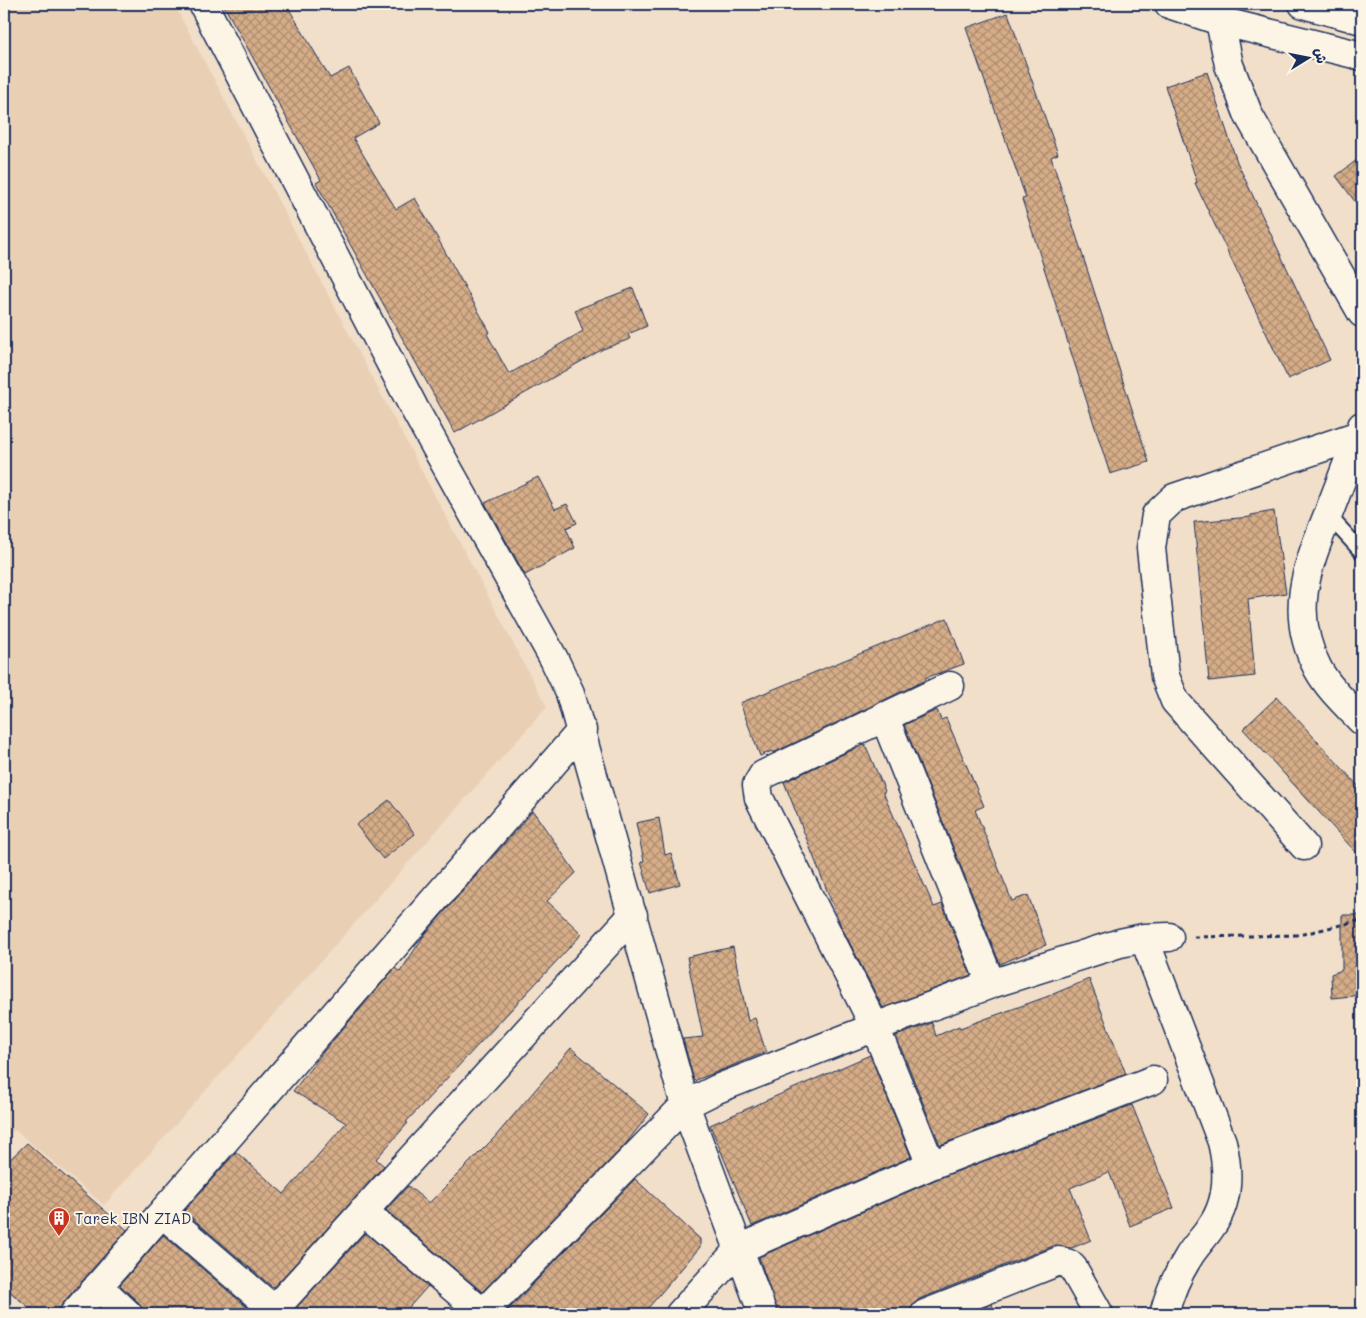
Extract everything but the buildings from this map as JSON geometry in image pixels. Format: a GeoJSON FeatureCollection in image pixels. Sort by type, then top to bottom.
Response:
{"type":"FeatureCollection","features":[{"type":"Feature","properties":{"kind":"street"},"geometry":{"type":"LineString","coordinates":[[203,4],[414,408],[554,659],[570,693],[582,730],[686,1105],[763,1314]]}},
{"type":"Feature","properties":{"kind":"street"},"geometry":{"type":"LineString","coordinates":[[1169,4],[1220,21],[1362,56]]}},
{"type":"Feature","properties":{"kind":"street"},"geometry":{"type":"LineString","coordinates":[[1303,4],[1362,20]]}},
{"type":"Feature","properties":{"kind":"street"},"geometry":{"type":"LineString","coordinates":[[1220,21],[1229,65],[1249,116],[1362,312]]}},
{"type":"Feature","properties":{"kind":"street"},"geometry":{"type":"LineString","coordinates":[[1361,431],[1304,581],[1302,618],[1311,653],[1319,670],[1329,685],[1362,721]]}},
{"type":"Feature","properties":{"kind":"street"},"geometry":{"type":"LineString","coordinates":[[1304,846],[1176,701],[1165,676],[1151,548],[1156,516],[1174,498],[1361,431]]}},
{"type":"Feature","properties":{"kind":"street"},"geometry":{"type":"LineString","coordinates":[[931,1165],[875,1027],[759,798],[757,785],[763,775],[950,686]]}},
{"type":"Feature","properties":{"kind":"street"},"geometry":{"type":"LineString","coordinates":[[884,716],[990,984]]}},
{"type":"Feature","properties":{"kind":"street"},"geometry":{"type":"LineString","coordinates":[[74,1314],[582,730]]}},
{"type":"Feature","properties":{"kind":"street"},"geometry":{"type":"LineString","coordinates":[[162,1213],[275,1313],[363,1211],[633,915]]}},
{"type":"Feature","properties":{"kind":"street"},"geometry":{"type":"LineString","coordinates":[[363,1211],[482,1314],[686,1105],[717,1089],[990,984],[1120,943],[1156,938],[1222,1142],[1227,1182],[1219,1212],[1212,1226],[1188,1256],[1164,1314]]}},
{"type":"Feature","properties":{"kind":"street"},"geometry":{"type":"LineString","coordinates":[[680,1314],[739,1249],[931,1165],[1153,1080]]}},
{"type":"Feature","properties":{"kind":"street"},"geometry":{"type":"LineString","coordinates":[[925,1314],[1059,1261],[1069,1264],[1073,1268],[1099,1314]]}},
{"type":"Feature","properties":{"kind":"street"},"geometry":{"type":"LineString","coordinates":[[98,1286],[128,1314]]}},
{"type":"Feature","properties":{"kind":"lane"},"geometry":{"type":"LineString","coordinates":[[1328,515],[1362,552]]}},
{"type":"Feature","properties":{"kind":"path"},"geometry":{"type":"LineString","coordinates":[[1156,938],[1299,934],[1362,920]]}},
{"type":"Feature","properties":{"kind":"shaded area"},"geometry":{"type":"Polygon","coordinates":[[[4,4],[174,4],[547,707],[104,1205],[15,1130],[4,1140],[4,4]]]}},
{"type":"Feature","properties":{"kind":"place","name":"Tarek IBN ZIAD"},"geometry":{"type":"Point","coordinates":[59,1237]}}]}
